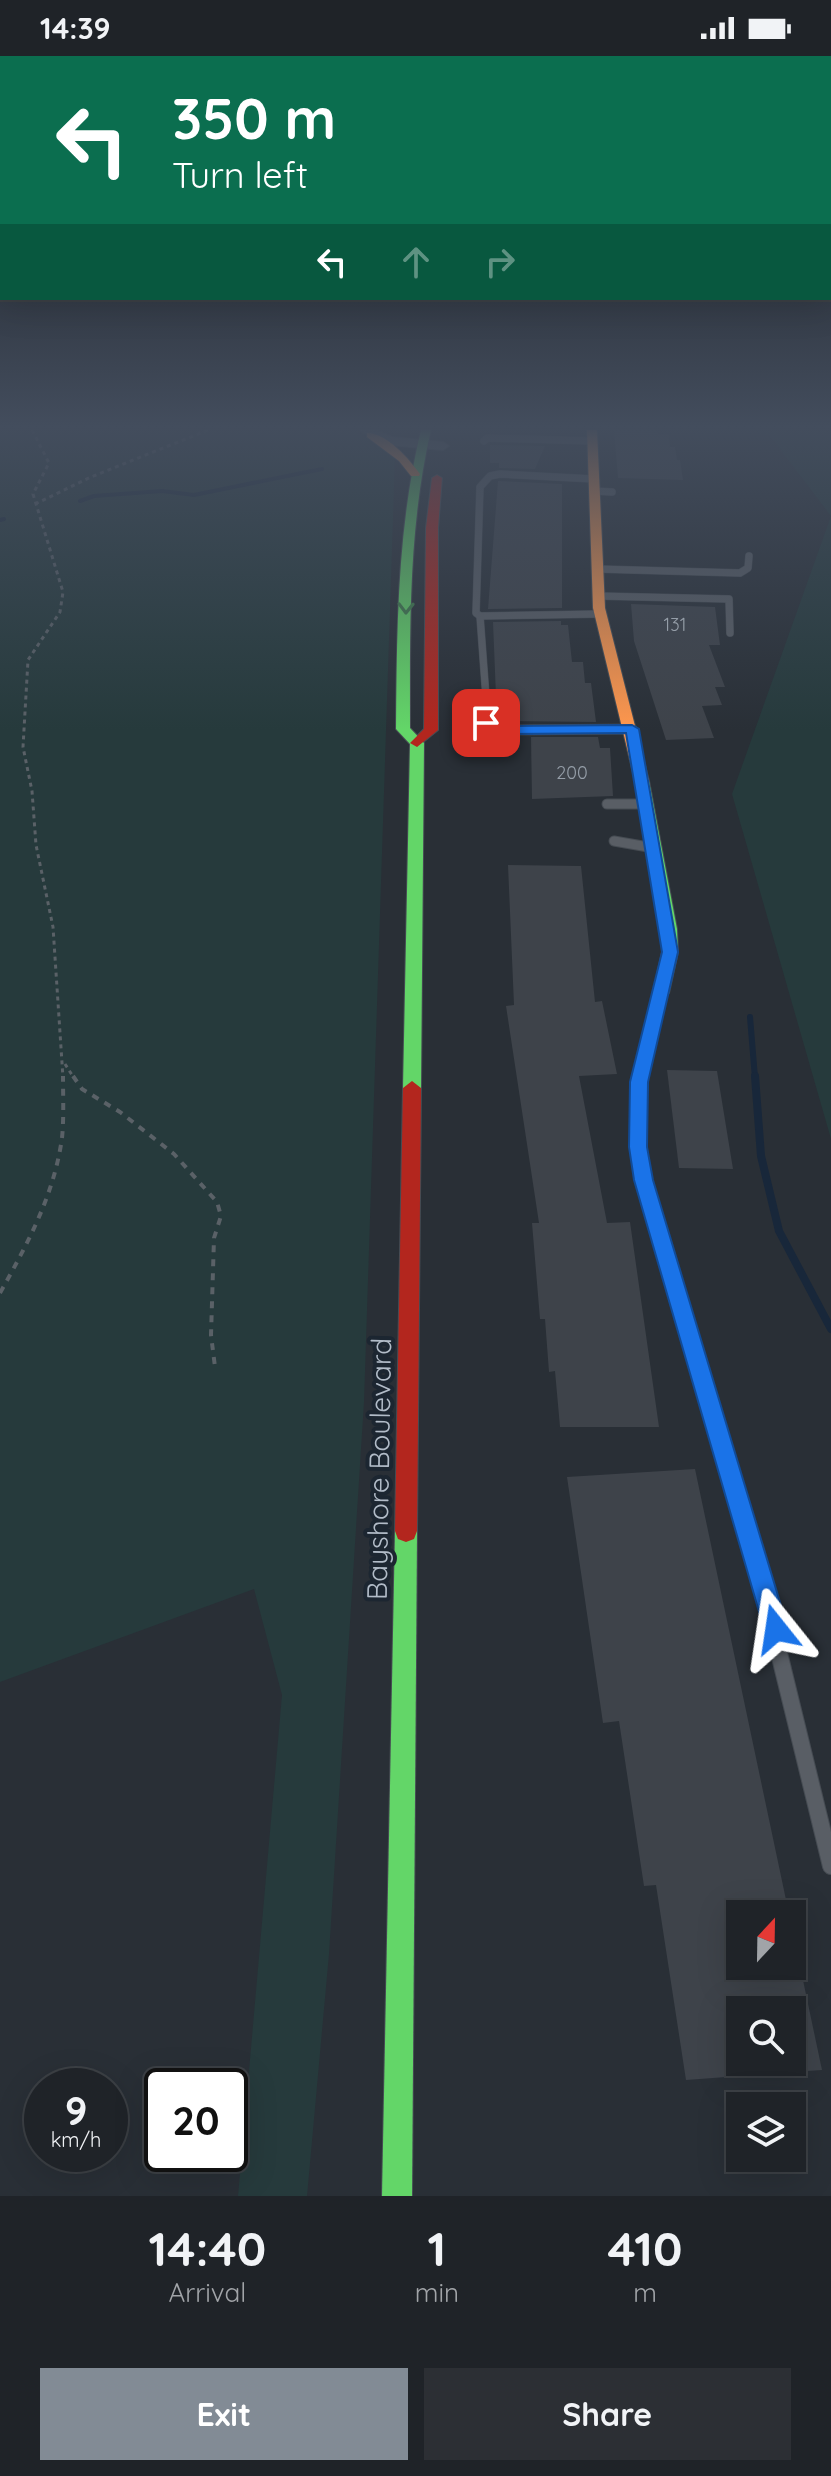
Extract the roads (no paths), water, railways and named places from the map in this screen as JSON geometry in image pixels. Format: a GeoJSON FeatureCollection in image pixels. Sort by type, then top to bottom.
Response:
{"type":"FeatureCollection","features":[{"type":"Feature","properties":{"kind":"main road","name":"Bayshore Boulevard"},"geometry":{"type":"LineString","coordinates":[[397,2196],[417,743],[403,729],[408,530]]}},
{"type":"Feature","properties":{"kind":"main road","name":"Bayshore Boulevard"},"geometry":{"type":"LineString","coordinates":[[417,743],[431,730],[432,530]]}},
{"type":"Feature","properties":{"kind":"main road"},"geometry":{"type":"LineString","coordinates":[[598,530],[599,605],[633,733],[670,952],[661,993]]}},
{"type":"Feature","properties":{"kind":"lane"},"geometry":{"type":"LineString","coordinates":[[479,530],[476,613],[480,616],[486,723],[491,728],[633,733]]}},
{"type":"Feature","properties":{"kind":"lane"},"geometry":{"type":"LineString","coordinates":[[597,569],[740,573],[748,568],[749,556]]}},
{"type":"Feature","properties":{"kind":"lane"},"geometry":{"type":"LineString","coordinates":[[480,616],[564,617],[599,605],[729,599],[730,633]]}},
{"type":"Feature","properties":{"kind":"lane"},"geometry":{"type":"LineString","coordinates":[[605,736],[633,733]]}},
{"type":"Feature","properties":{"kind":"lane"},"geometry":{"type":"LineString","coordinates":[[607,804],[646,804]]}},
{"type":"Feature","properties":{"kind":"lane"},"geometry":{"type":"LineString","coordinates":[[614,841],[654,848]]}},
{"type":"Feature","properties":{"kind":"lane"},"geometry":{"type":"LineString","coordinates":[[661,993],[639,1082],[638,1147],[644,1180],[769,1603],[831,1866]]}},
{"type":"Feature","properties":{"kind":"waterway"},"geometry":{"type":"LineString","coordinates":[[750,1017],[755,1078]]}},
{"type":"Feature","properties":{"kind":"waterway"},"geometry":{"type":"LineString","coordinates":[[755,1076],[761,1156],[779,1231],[831,1329]]}}]}
